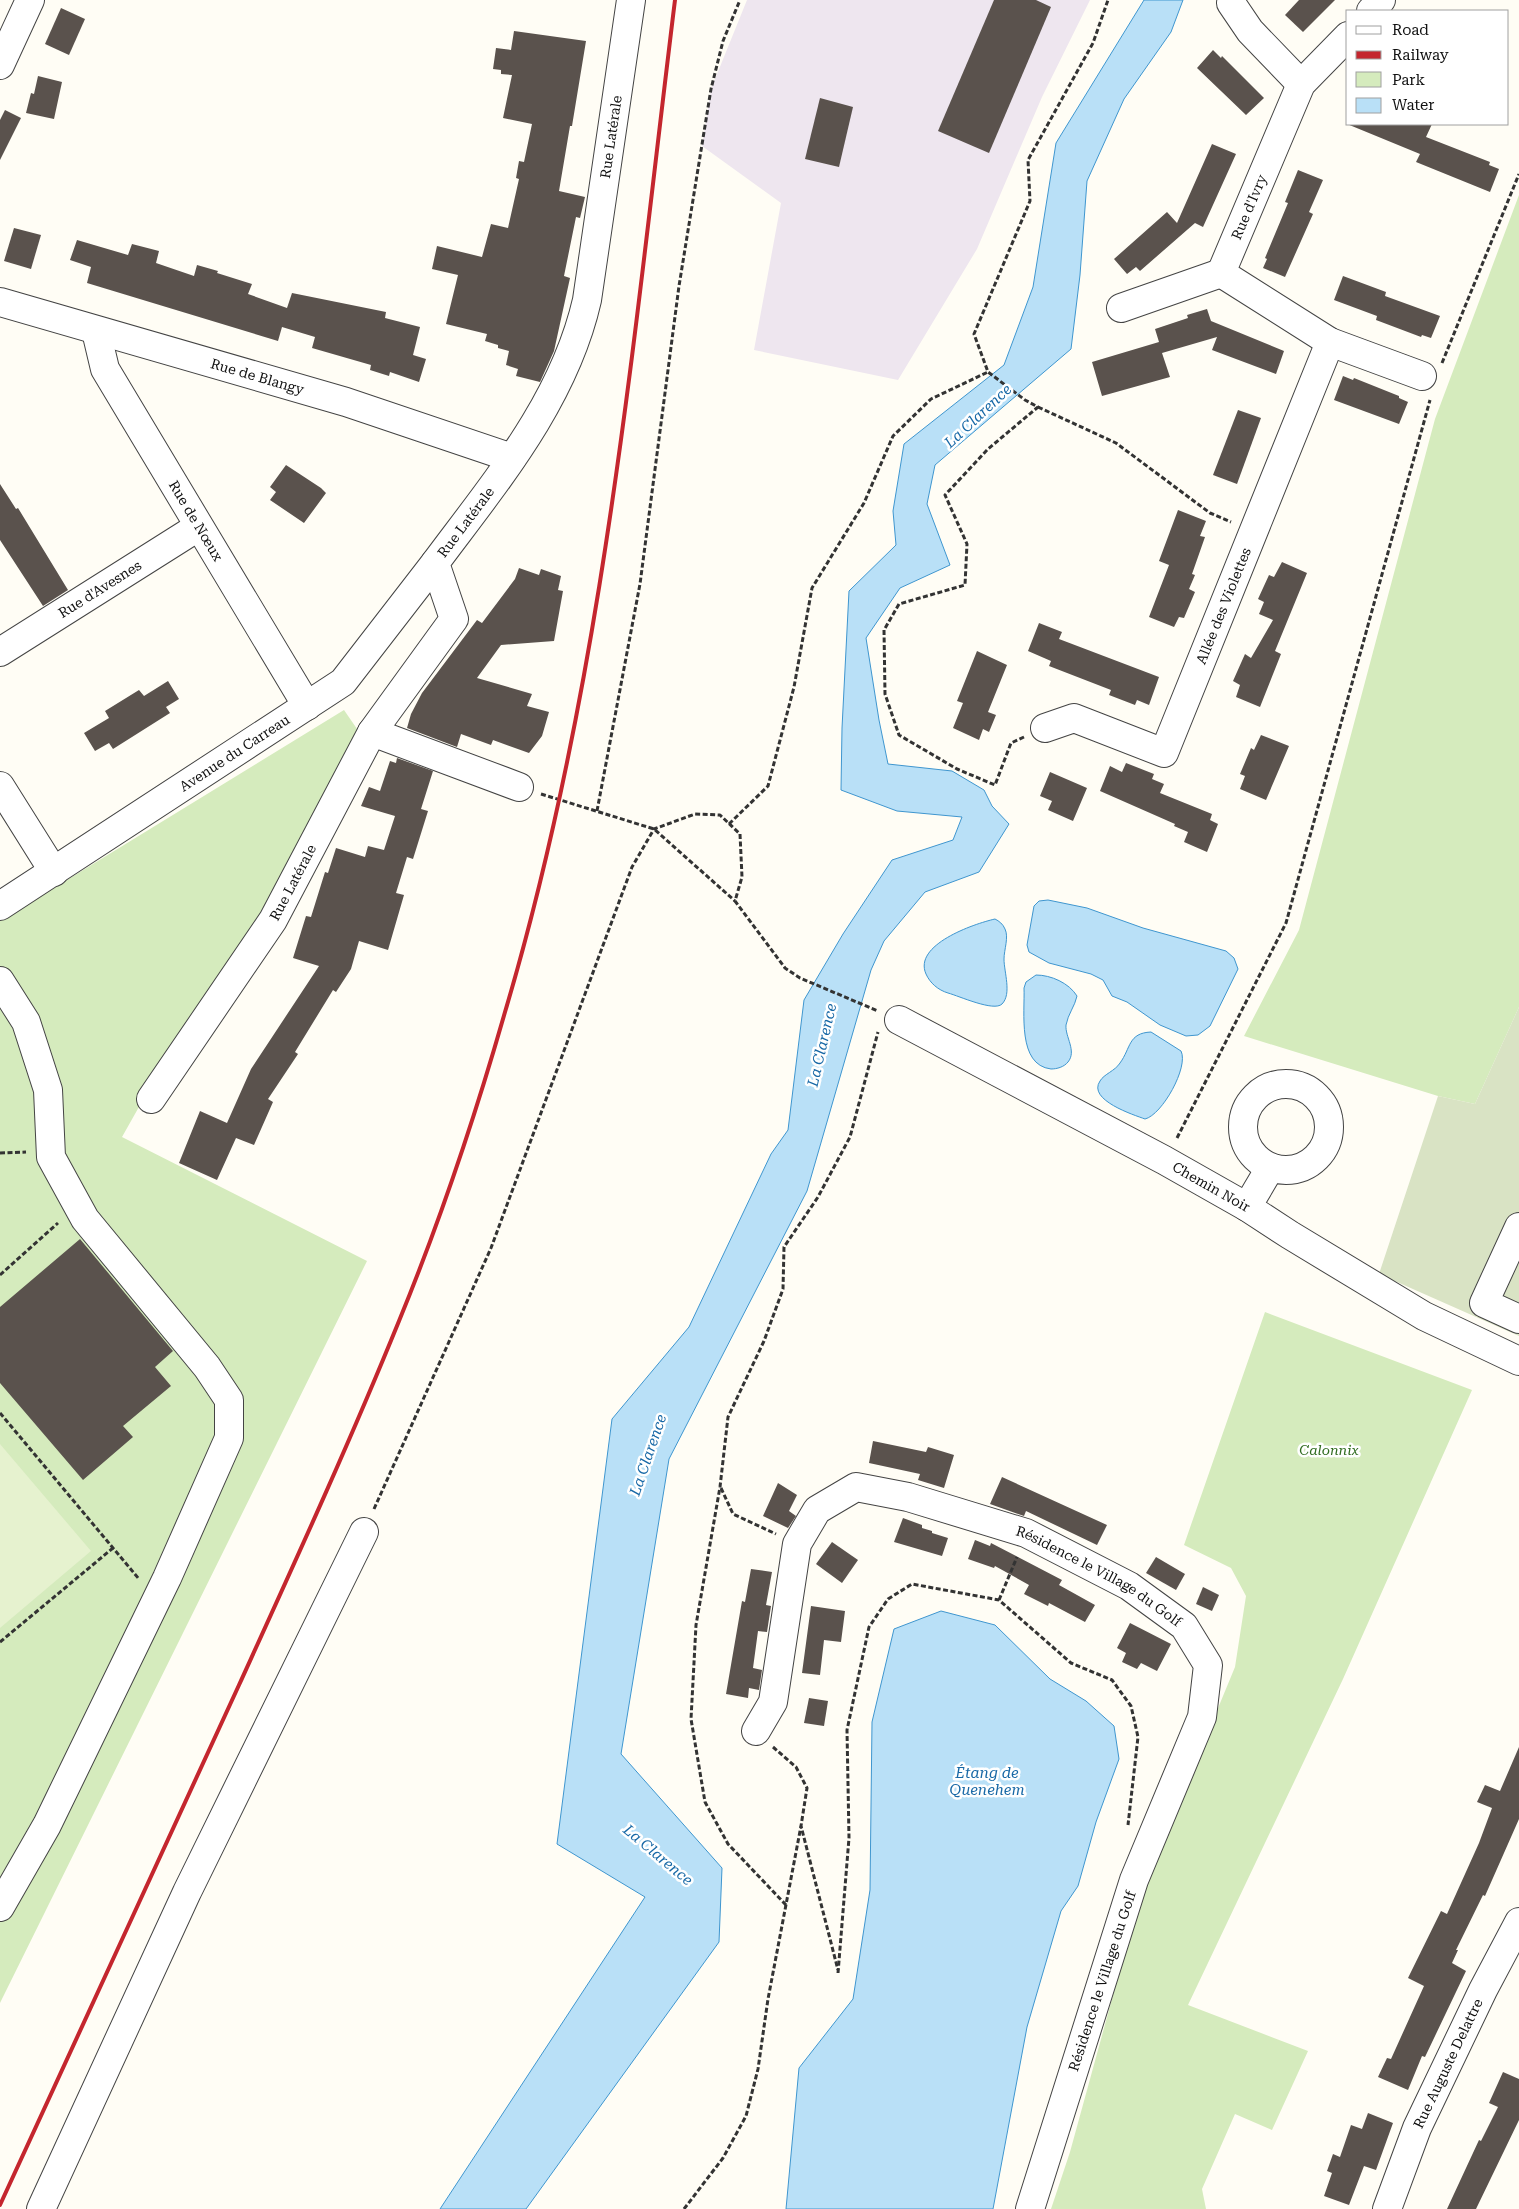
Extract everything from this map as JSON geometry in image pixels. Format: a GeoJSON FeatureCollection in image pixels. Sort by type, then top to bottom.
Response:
{"type":"FeatureCollection","features":[{"type":"Feature","properties":{"kind":"street"},"geometry":{"type":"LineString","coordinates":[[0,65],[30,0]]}},
{"type":"Feature","properties":{"kind":"street","name":"Rue Latérale"},"geometry":{"type":"LineString","coordinates":[[151,1099],[273,920],[372,732],[454,619],[435,563],[512,458],[545,408],[567,365],[580,331],[587,300],[631,0]]}},
{"type":"Feature","properties":{"kind":"street"},"geometry":{"type":"LineString","coordinates":[[1372,10],[1381,0]]}},
{"type":"Feature","properties":{"kind":"street"},"geometry":{"type":"LineString","coordinates":[[1231,3],[1250,31],[1302,84]]}},
{"type":"Feature","properties":{"kind":"street","name":"Rue d'Ivry"},"geometry":{"type":"LineString","coordinates":[[1221,273],[1302,84],[1346,38]]}},
{"type":"Feature","properties":{"kind":"street"},"geometry":{"type":"LineString","coordinates":[[1121,308],[1221,273],[1330,342],[1431,380]]}},
{"type":"Feature","properties":{"kind":"street","name":"Rue de Blangy"},"geometry":{"type":"LineString","coordinates":[[0,302],[346,402],[512,458]]}},
{"type":"Feature","properties":{"kind":"street","name":"Rue de Nœux"},"geometry":{"type":"LineString","coordinates":[[96,331],[105,369],[307,706]]}},
{"type":"Feature","properties":{"kind":"street","name":"Allée des Violettes"},"geometry":{"type":"LineString","coordinates":[[1045,728],[1074,718],[1164,752],[1330,342]]}},
{"type":"Feature","properties":{"kind":"street","name":"Rue d'Avesnes"},"geometry":{"type":"LineString","coordinates":[[0,652],[198,527]]}},
{"type":"Feature","properties":{"kind":"street","name":"Avenue du Carreau"},"geometry":{"type":"LineString","coordinates":[[0,906],[343,682],[435,563]]}},
{"type":"Feature","properties":{"kind":"street"},"geometry":{"type":"LineString","coordinates":[[372,732],[519,787]]}},
{"type":"Feature","properties":{"kind":"street"},"geometry":{"type":"LineString","coordinates":[[0,786],[54,872]]}},
{"type":"Feature","properties":{"kind":"street"},"geometry":{"type":"LineString","coordinates":[[0,981],[26,1022],[48,1090],[51,1156],[84,1219],[207,1367],[229,1400],[229,1438],[156,1599],[47,1825],[0,1907]]}},
{"type":"Feature","properties":{"kind":"street","name":"Chemin Noir"},"geometry":{"type":"LineString","coordinates":[[889,1025],[1164,1160],[1247,1206],[1290,1235],[1424,1316],[1519,1361]]}},
{"type":"Feature","properties":{"kind":"street"},"geometry":{"type":"LineString","coordinates":[[1247,1206],[1270,1168]]}},
{"type":"Feature","properties":{"kind":"street"},"geometry":{"type":"LineString","coordinates":[[1519,1226],[1484,1303],[1519,1319]]}},
{"type":"Feature","properties":{"kind":"street","name":"Résidence le Village du Golf"},"geometry":{"type":"LineString","coordinates":[[756,1731],[773,1702],[796,1544],[817,1510],[856,1487],[908,1497],[1026,1534],[1128,1586],[1184,1626],[1208,1665],[1202,1717],[1134,1880],[1030,2209]]}},
{"type":"Feature","properties":{"kind":"street"},"geometry":{"type":"LineString","coordinates":[[41,2209],[187,1892],[364,1532]]}},
{"type":"Feature","properties":{"kind":"street","name":"Rue Auguste Delattre"},"geometry":{"type":"LineString","coordinates":[[1387,2209],[1417,2128],[1483,1990],[1519,1922]]}},
{"type":"Feature","properties":{"kind":"path"},"geometry":{"type":"LineString","coordinates":[[597,811],[640,584],[679,286],[711,89],[723,41],[740,0]]}},
{"type":"Feature","properties":{"kind":"path"},"geometry":{"type":"LineString","coordinates":[[1108,0],[1093,43],[1028,160],[1030,200],[974,334],[988,372],[1025,400],[1116,443],[1210,513],[1252,532]]}},
{"type":"Feature","properties":{"kind":"path"},"geometry":{"type":"LineString","coordinates":[[1164,1160],[1184,1127],[1286,923],[1431,380],[1519,174]]}},
{"type":"Feature","properties":{"kind":"path"},"geometry":{"type":"LineString","coordinates":[[729,824],[768,786],[794,687],[812,588],[864,503],[893,436],[931,399],[988,372]]}},
{"type":"Feature","properties":{"kind":"path"},"geometry":{"type":"LineString","coordinates":[[1038,407],[988,449],[945,495],[967,544],[965,585],[899,604],[884,630],[885,694],[899,735],[957,769],[995,785],[1011,742],[1045,728]]}},
{"type":"Feature","properties":{"kind":"path"},"geometry":{"type":"LineString","coordinates":[[519,787],[654,829],[736,901],[786,968],[800,978],[865,1005]]}},
{"type":"Feature","properties":{"kind":"path"},"geometry":{"type":"LineString","coordinates":[[364,1532],[491,1248],[632,867],[654,829],[695,814],[720,815],[740,834],[742,877],[736,901]]}},
{"type":"Feature","properties":{"kind":"path"},"geometry":{"type":"LineString","coordinates":[[786,1905],[728,1844],[705,1802],[692,1720],[696,1625],[720,1487],[728,1418],[764,1341],[783,1289],[784,1248],[818,1197],[850,1137],[889,1025]]}},
{"type":"Feature","properties":{"kind":"path"},"geometry":{"type":"LineString","coordinates":[[0,1275],[77,1206]]}},
{"type":"Feature","properties":{"kind":"path"},"geometry":{"type":"LineString","coordinates":[[0,1413],[156,1599]]}},
{"type":"Feature","properties":{"kind":"path"},"geometry":{"type":"LineString","coordinates":[[720,1487],[733,1514],[796,1544]]}},
{"type":"Feature","properties":{"kind":"path"},"geometry":{"type":"LineString","coordinates":[[999,1600],[1026,1534]]}},
{"type":"Feature","properties":{"kind":"path"},"geometry":{"type":"LineString","coordinates":[[0,1642],[113,1548]]}},
{"type":"Feature","properties":{"kind":"path"},"geometry":{"type":"LineString","coordinates":[[801,1826],[838,1973],[849,1838],[847,1730],[869,1627],[888,1599],[912,1584],[999,1600],[1071,1663],[1112,1680],[1131,1706],[1138,1736],[1128,1828]]}},
{"type":"Feature","properties":{"kind":"path"},"geometry":{"type":"LineString","coordinates":[[684,2209],[724,2158],[746,2116],[758,2069],[768,1999],[801,1826],[806,1788],[796,1767],[756,1731]]}},
{"type":"Feature","properties":{"kind":"shaded area"},"geometry":{"type":"Polygon","coordinates":[[[747,0],[1090,0],[1042,97],[977,249],[898,380],[754,350],[781,203],[702,146],[711,89],[747,0]]]}},
{"type":"Feature","properties":{"kind":"green space"},"geometry":{"type":"Polygon","coordinates":[[[1519,195],[1519,1007],[1475,1104],[1438,1096],[1244,1036],[1299,930],[1435,419],[1519,195]]]}},
{"type":"Feature","properties":{"kind":"green space"},"geometry":{"type":"Polygon","coordinates":[[[344,710],[366,742],[283,921],[144,1098],[122,1137],[367,1261],[0,2003],[0,921],[344,710]]]}},
{"type":"Feature","properties":{"kind":"green space"},"geometry":{"type":"Polygon","coordinates":[[[1519,1007],[1519,1336],[1379,1274],[1438,1096],[1475,1104],[1519,1007]]]}},
{"type":"Feature","properties":{"kind":"green space","name":"Calonnix"},"geometry":{"type":"Polygon","coordinates":[[[1265,1312],[1472,1390],[1343,1679],[1188,2005],[1308,2051],[1272,2130],[1235,2114],[1202,2189],[1206,2209],[1051,2209],[1070,2152],[1140,1897],[1235,1667],[1246,1596],[1231,1568],[1184,1545],[1265,1312]]]}},
{"type":"Feature","properties":{"kind":"green space"},"geometry":{"type":"Polygon","coordinates":[[[0,1444],[91,1551],[0,1628],[0,1444]]]}},
{"type":"Feature","properties":{"kind":"water","name":"La Clarence"},"geometry":{"type":"Polygon","coordinates":[[[1144,0],[1183,0],[1171,32],[1124,99],[1087,181],[1080,275],[1071,349],[935,465],[927,504],[950,565],[900,588],[866,638],[888,764],[952,771],[984,790],[992,806],[1009,824],[979,872],[925,892],[884,941],[871,970],[807,1191],[669,1459],[621,1754],[722,1868],[719,1942],[526,2209],[440,2209],[645,1897],[557,1844],[612,1419],[689,1327],[771,1154],[788,1130],[804,1000],[843,934],[892,860],[953,840],[962,817],[897,811],[841,790],[849,591],[896,545],[893,511],[904,444],[1004,365],[1033,287],[1056,143],[1144,0]]]}},
{"type":"Feature","properties":{"kind":"water"},"geometry":{"type":"Polygon","coordinates":[[[1048,900],[1087,908],[1143,928],[1226,951],[1234,958],[1238,969],[1210,1026],[1198,1035],[1186,1036],[1160,1025],[1127,1002],[1112,996],[1103,980],[1091,974],[1049,963],[1029,952],[1027,945],[1034,906],[1039,901],[1048,900]]]}},
{"type":"Feature","properties":{"kind":"water"},"geometry":{"type":"Polygon","coordinates":[[[995,919],[1003,926],[1007,936],[1004,959],[1007,995],[1002,1004],[992,1006],[976,1003],[944,992],[935,986],[926,974],[924,964],[928,954],[936,945],[960,931],[995,919]]]}},
{"type":"Feature","properties":{"kind":"water"},"geometry":{"type":"Polygon","coordinates":[[[1036,975],[1048,976],[1059,981],[1074,991],[1077,996],[1066,1025],[1071,1049],[1070,1058],[1066,1064],[1058,1068],[1051,1069],[1040,1065],[1033,1058],[1025,1036],[1024,988],[1026,982],[1036,975]]]}},
{"type":"Feature","properties":{"kind":"water"},"geometry":{"type":"Polygon","coordinates":[[[1151,1032],[1181,1051],[1182,1058],[1178,1078],[1166,1100],[1152,1116],[1145,1119],[1114,1106],[1100,1094],[1098,1088],[1100,1081],[1120,1063],[1134,1038],[1151,1032]]]}},
{"type":"Feature","properties":{"kind":"water","name":"Étang de Quenehem"},"geometry":{"type":"Polygon","coordinates":[[[941,1611],[995,1625],[1050,1679],[1086,1701],[1114,1726],[1119,1759],[1096,1822],[1078,1886],[1061,1911],[1027,2027],[993,2209],[786,2209],[799,2068],[853,1999],[870,1890],[872,1722],[894,1629],[941,1611]]]}},
{"type":"Feature","properties":{"kind":"building"},"geometry":{"type":"Polygon","coordinates":[[[994,0],[1036,0],[1051,7],[989,153],[938,131],[994,0]]]}},
{"type":"Feature","properties":{"kind":"building"},"geometry":{"type":"Polygon","coordinates":[[[1299,0],[1335,0],[1303,32],[1285,15],[1299,0]]]}},
{"type":"Feature","properties":{"kind":"building"},"geometry":{"type":"Polygon","coordinates":[[[61,8],[85,19],[69,55],[45,44],[61,8]]]}},
{"type":"Feature","properties":{"kind":"building"},"geometry":{"type":"Polygon","coordinates":[[[514,31],[586,41],[559,191],[585,197],[580,218],[576,217],[564,276],[570,278],[554,351],[540,382],[516,376],[518,369],[506,365],[509,351],[485,341],[487,334],[446,324],[458,275],[432,269],[437,246],[482,257],[491,224],[508,228],[519,179],[516,178],[519,161],[524,162],[532,124],[503,118],[512,75],[501,74],[501,70],[493,69],[496,48],[511,50],[514,31]]]}},
{"type":"Feature","properties":{"kind":"building"},"geometry":{"type":"Polygon","coordinates":[[[1213,50],[1221,58],[1222,56],[1264,98],[1246,115],[1197,68],[1213,50]]]}},
{"type":"Feature","properties":{"kind":"building"},"geometry":{"type":"Polygon","coordinates":[[[38,76],[62,82],[54,119],[26,113],[31,93],[34,94],[38,76]]]}},
{"type":"Feature","properties":{"kind":"building"},"geometry":{"type":"Polygon","coordinates":[[[820,98],[853,107],[839,167],[805,159],[820,98]]]}},
{"type":"Feature","properties":{"kind":"building"},"geometry":{"type":"Polygon","coordinates":[[[5,110],[21,118],[0,160],[0,120],[5,110]]]}},
{"type":"Feature","properties":{"kind":"building"},"geometry":{"type":"Polygon","coordinates":[[[1349,125],[1432,125],[1426,137],[1490,162],[1489,165],[1499,169],[1490,192],[1416,162],[1420,154],[1349,125]]]}},
{"type":"Feature","properties":{"kind":"building"},"geometry":{"type":"Polygon","coordinates":[[[1212,144],[1236,154],[1203,227],[1195,223],[1140,271],[1136,267],[1127,274],[1114,259],[1167,212],[1177,223],[1212,144]]]}},
{"type":"Feature","properties":{"kind":"building"},"geometry":{"type":"Polygon","coordinates":[[[1298,170],[1323,180],[1309,212],[1313,214],[1285,277],[1263,268],[1267,259],[1265,258],[1288,203],[1285,202],[1298,170]]]}},
{"type":"Feature","properties":{"kind":"building"},"geometry":{"type":"Polygon","coordinates":[[[14,228],[41,235],[31,269],[4,261],[14,228]]]}},
{"type":"Feature","properties":{"kind":"building"},"geometry":{"type":"Polygon","coordinates":[[[77,240],[128,255],[132,244],[159,251],[156,263],[194,276],[197,265],[218,271],[217,273],[252,284],[248,294],[287,308],[292,293],[386,312],[385,318],[420,327],[413,355],[426,359],[419,382],[390,372],[389,376],[370,370],[371,365],[312,348],[315,337],[282,327],[278,341],[87,283],[91,267],[70,260],[77,240]]]}},
{"type":"Feature","properties":{"kind":"building"},"geometry":{"type":"Polygon","coordinates":[[[1343,276],[1386,292],[1385,296],[1440,316],[1431,338],[1422,335],[1421,337],[1376,320],[1377,316],[1334,300],[1343,276]]]}},
{"type":"Feature","properties":{"kind":"building"},"geometry":{"type":"Polygon","coordinates":[[[1207,309],[1211,321],[1284,351],[1276,374],[1212,350],[1217,337],[1162,353],[1170,377],[1102,396],[1092,362],[1159,342],[1155,329],[1188,318],[1187,315],[1207,309]]]}},
{"type":"Feature","properties":{"kind":"building"},"geometry":{"type":"Polygon","coordinates":[[[1343,376],[1353,380],[1354,378],[1399,396],[1399,398],[1408,402],[1399,424],[1334,400],[1343,376]]]}},
{"type":"Feature","properties":{"kind":"building"},"geometry":{"type":"Polygon","coordinates":[[[1238,410],[1261,418],[1237,484],[1213,475],[1238,410]]]}},
{"type":"Feature","properties":{"kind":"building"},"geometry":{"type":"Polygon","coordinates":[[[286,465],[326,493],[304,523],[270,500],[276,492],[270,487],[286,465]]]}},
{"type":"Feature","properties":{"kind":"building"},"geometry":{"type":"Polygon","coordinates":[[[0,484],[16,509],[18,508],[68,590],[43,606],[0,540],[0,484]]]}},
{"type":"Feature","properties":{"kind":"building"},"geometry":{"type":"Polygon","coordinates":[[[1178,510],[1206,521],[1200,536],[1205,537],[1192,574],[1195,575],[1189,589],[1195,592],[1184,618],[1179,617],[1174,627],[1149,617],[1169,565],[1159,561],[1178,510]]]}},
{"type":"Feature","properties":{"kind":"building"},"geometry":{"type":"Polygon","coordinates":[[[1282,562],[1307,573],[1275,651],[1281,654],[1260,707],[1236,697],[1240,685],[1233,681],[1245,654],[1251,658],[1273,620],[1259,614],[1264,602],[1258,599],[1269,575],[1274,577],[1282,562]]]}},
{"type":"Feature","properties":{"kind":"building"},"geometry":{"type":"Polygon","coordinates":[[[519,568],[539,575],[541,569],[561,576],[558,590],[563,591],[554,641],[501,645],[477,678],[532,694],[527,706],[549,712],[542,736],[529,753],[493,740],[491,745],[461,734],[457,747],[407,728],[411,714],[422,693],[477,620],[482,623],[515,579],[519,568]]]}},
{"type":"Feature","properties":{"kind":"building"},"geometry":{"type":"Polygon","coordinates":[[[1039,623],[1062,632],[1059,639],[1159,677],[1149,705],[1137,700],[1135,705],[1109,695],[1111,690],[1049,666],[1051,661],[1028,651],[1039,623]]]}},
{"type":"Feature","properties":{"kind":"building"},"geometry":{"type":"Polygon","coordinates":[[[977,651],[1007,665],[988,712],[996,715],[989,732],[983,729],[979,740],[953,728],[963,703],[957,701],[977,651]]]}},
{"type":"Feature","properties":{"kind":"building"},"geometry":{"type":"Polygon","coordinates":[[[168,681],[179,699],[166,707],[170,713],[113,749],[109,743],[95,751],[84,733],[109,718],[105,711],[139,690],[144,696],[168,681]]]}},
{"type":"Feature","properties":{"kind":"building"},"geometry":{"type":"Polygon","coordinates":[[[1261,735],[1289,746],[1266,800],[1240,789],[1245,776],[1240,774],[1251,748],[1254,750],[1261,735]]]}},
{"type":"Feature","properties":{"kind":"building"},"geometry":{"type":"Polygon","coordinates":[[[397,758],[433,771],[421,809],[428,811],[413,859],[407,857],[396,893],[404,895],[388,950],[359,941],[351,969],[336,992],[333,990],[295,1052],[298,1054],[268,1099],[273,1102],[254,1145],[236,1138],[217,1180],[179,1163],[200,1111],[227,1123],[251,1069],[319,966],[293,958],[306,916],[311,917],[325,872],[328,873],[336,848],[365,857],[368,846],[384,850],[395,816],[361,806],[369,787],[380,791],[390,761],[396,763],[397,758]]]}},
{"type":"Feature","properties":{"kind":"building"},"geometry":{"type":"Polygon","coordinates":[[[1126,763],[1154,774],[1152,779],[1164,784],[1160,793],[1212,814],[1210,820],[1218,824],[1207,852],[1184,842],[1188,832],[1174,826],[1175,824],[1100,791],[1110,766],[1122,772],[1126,763]]]}},
{"type":"Feature","properties":{"kind":"building"},"geometry":{"type":"Polygon","coordinates":[[[1050,772],[1087,788],[1073,821],[1048,810],[1052,801],[1040,796],[1050,772]]]}},
{"type":"Feature","properties":{"kind":"building"},"geometry":{"type":"Polygon","coordinates":[[[80,1239],[173,1351],[155,1367],[171,1386],[123,1426],[133,1437],[83,1480],[0,1383],[0,1307],[80,1239]]]}},
{"type":"Feature","properties":{"kind":"building"},"geometry":{"type":"Polygon","coordinates":[[[873,1441],[926,1452],[928,1447],[954,1455],[944,1488],[918,1480],[920,1474],[869,1463],[873,1441]]]}},
{"type":"Feature","properties":{"kind":"building"},"geometry":{"type":"Polygon","coordinates":[[[1002,1477],[1107,1525],[1097,1545],[1026,1511],[1024,1516],[990,1504],[1002,1477]]]}},
{"type":"Feature","properties":{"kind":"building"},"geometry":{"type":"Polygon","coordinates":[[[778,1483],[797,1495],[789,1511],[796,1516],[788,1528],[763,1516],[778,1483]]]}},
{"type":"Feature","properties":{"kind":"building"},"geometry":{"type":"Polygon","coordinates":[[[903,1518],[922,1525],[922,1528],[932,1531],[932,1533],[948,1538],[942,1556],[894,1542],[903,1518]]]}},
{"type":"Feature","properties":{"kind":"building"},"geometry":{"type":"Polygon","coordinates":[[[975,1540],[990,1546],[991,1543],[1062,1580],[1059,1585],[1095,1605],[1085,1622],[1049,1603],[1048,1606],[1024,1594],[1029,1585],[995,1566],[994,1568],[968,1559],[975,1540]]]}},
{"type":"Feature","properties":{"kind":"building"},"geometry":{"type":"Polygon","coordinates":[[[832,1542],[858,1560],[842,1583],[816,1564],[832,1542]]]}},
{"type":"Feature","properties":{"kind":"building"},"geometry":{"type":"Polygon","coordinates":[[[1156,1557],[1185,1574],[1176,1590],[1146,1573],[1156,1557]]]}},
{"type":"Feature","properties":{"kind":"building"},"geometry":{"type":"Polygon","coordinates":[[[751,1569],[772,1572],[766,1605],[771,1606],[767,1632],[758,1631],[753,1668],[762,1670],[759,1690],[749,1688],[748,1698],[726,1694],[742,1601],[745,1602],[751,1569]]]}},
{"type":"Feature","properties":{"kind":"building"},"geometry":{"type":"Polygon","coordinates":[[[1203,1587],[1219,1595],[1212,1611],[1196,1604],[1203,1587]]]}},
{"type":"Feature","properties":{"kind":"building"},"geometry":{"type":"Polygon","coordinates":[[[811,1606],[845,1611],[841,1642],[824,1640],[820,1675],[802,1673],[811,1606]]]}},
{"type":"Feature","properties":{"kind":"building"},"geometry":{"type":"Polygon","coordinates":[[[1130,1623],[1171,1644],[1157,1671],[1141,1663],[1137,1669],[1122,1662],[1126,1653],[1117,1648],[1130,1623]]]}},
{"type":"Feature","properties":{"kind":"building"},"geometry":{"type":"Polygon","coordinates":[[[809,1698],[828,1701],[824,1726],[804,1723],[809,1698]]]}},
{"type":"Feature","properties":{"kind":"building"},"geometry":{"type":"Polygon","coordinates":[[[1519,1747],[1519,1819],[1485,1896],[1483,1895],[1456,1950],[1458,1950],[1452,1963],[1466,1971],[1425,2057],[1422,2056],[1408,2090],[1378,2077],[1387,2058],[1391,2059],[1424,1986],[1408,1978],[1441,1911],[1447,1914],[1479,1843],[1492,1808],[1477,1802],[1485,1785],[1500,1791],[1519,1747]]]}},
{"type":"Feature","properties":{"kind":"building"},"geometry":{"type":"Polygon","coordinates":[[[1503,2072],[1519,2079],[1519,2120],[1476,2209],[1447,2209],[1479,2140],[1481,2141],[1498,2107],[1489,2103],[1503,2072]]]}},
{"type":"Feature","properties":{"kind":"building"},"geometry":{"type":"Polygon","coordinates":[[[1368,2113],[1393,2123],[1376,2170],[1364,2166],[1349,2205],[1324,2196],[1332,2173],[1327,2171],[1333,2154],[1340,2157],[1351,2125],[1362,2129],[1368,2113]]]}},
{"type":"Feature","properties":{"kind":"railway"},"geometry":{"type":"LineString","coordinates":[[0,2205],[239,1685],[361,1413],[429,1245],[482,1091],[539,888],[567,763],[591,637],[629,383],[675,0]]}}]}
